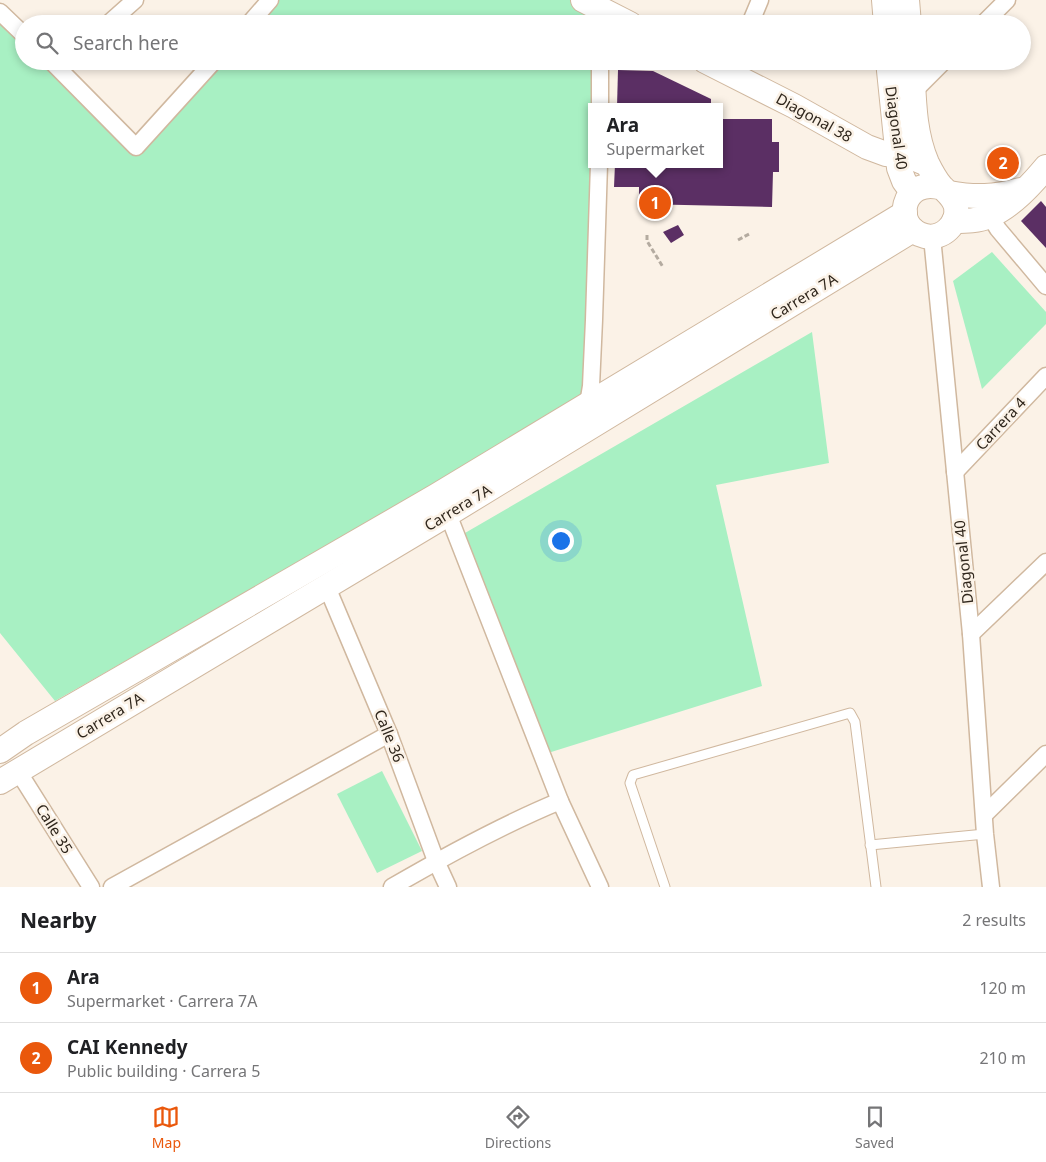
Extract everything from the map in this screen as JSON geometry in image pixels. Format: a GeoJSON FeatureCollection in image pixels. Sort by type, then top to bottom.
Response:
{"type":"FeatureCollection","features":[{"type":"Feature","properties":{"kind":"main road"},"geometry":{"type":"LineString","coordinates":[[884,0],[885,15]]}},
{"type":"Feature","properties":{"kind":"main road"},"geometry":{"type":"LineString","coordinates":[[907,0],[908,15]]}},
{"type":"Feature","properties":{"kind":"main road"},"geometry":{"type":"LineString","coordinates":[[594,10],[607,15]]}},
{"type":"Feature","properties":{"kind":"main road","name":"Diagonal 38"},"geometry":{"type":"LineString","coordinates":[[736,70],[794,106],[867,147],[886,154],[908,156],[927,164]]}},
{"type":"Feature","properties":{"kind":"main road","name":"Diagonal 40"},"geometry":{"type":"LineString","coordinates":[[889,70],[899,168],[916,218]]}},
{"type":"Feature","properties":{"kind":"main road","name":"Diagonal 40"},"geometry":{"type":"LineString","coordinates":[[913,70],[920,144],[927,164],[946,190]]}},
{"type":"Feature","properties":{"kind":"main road"},"geometry":{"type":"LineString","coordinates":[[954,221],[972,221],[990,216],[1027,188],[1046,167]]}},
{"type":"Feature","properties":{"kind":"main road"},"geometry":{"type":"LineString","coordinates":[[946,190],[956,206],[954,221],[945,232],[916,218],[919,188],[927,185],[946,190],[968,197],[988,197],[1027,188]]}},
{"type":"Feature","properties":{"kind":"main road","name":"Carrera 7A"},"geometry":{"type":"LineString","coordinates":[[0,751],[26,733],[436,496],[588,404],[916,218]]}},
{"type":"Feature","properties":{"kind":"main road","name":"Carrera 7A"},"geometry":{"type":"LineString","coordinates":[[9,777],[448,514],[916,218]]}},
{"type":"Feature","properties":{"kind":"street"},"geometry":{"type":"LineString","coordinates":[[118,15],[135,0]]}},
{"type":"Feature","properties":{"kind":"street"},"geometry":{"type":"LineString","coordinates":[[754,15],[760,0]]}},
{"type":"Feature","properties":{"kind":"street"},"geometry":{"type":"LineString","coordinates":[[992,15],[1007,0]]}},
{"type":"Feature","properties":{"kind":"street"},"geometry":{"type":"LineString","coordinates":[[256,15],[268,1]]}},
{"type":"Feature","properties":{"kind":"street"},"geometry":{"type":"LineString","coordinates":[[0,12],[15,26]]}},
{"type":"Feature","properties":{"kind":"street"},"geometry":{"type":"LineString","coordinates":[[65,70],[136,147],[206,70]]}},
{"type":"Feature","properties":{"kind":"street"},"geometry":{"type":"LineString","coordinates":[[600,70],[600,103]]}},
{"type":"Feature","properties":{"kind":"street"},"geometry":{"type":"LineString","coordinates":[[914,91],[935,70]]}},
{"type":"Feature","properties":{"kind":"street"},"geometry":{"type":"LineString","coordinates":[[588,404],[591,386],[594,329],[599,168]]}},
{"type":"Feature","properties":{"kind":"street"},"geometry":{"type":"LineString","coordinates":[[990,216],[998,229],[1046,286]]}},
{"type":"Feature","properties":{"kind":"street","name":"Diagonal 40"},"geometry":{"type":"LineString","coordinates":[[916,218],[956,472],[972,634],[985,834],[991,887]]}},
{"type":"Feature","properties":{"kind":"street","name":"Carrera 4"},"geometry":{"type":"LineString","coordinates":[[956,472],[1046,376]]}},
{"type":"Feature","properties":{"kind":"street"},"geometry":{"type":"LineString","coordinates":[[448,514],[560,801],[600,887]]}},
{"type":"Feature","properties":{"kind":"street"},"geometry":{"type":"LineString","coordinates":[[972,634],[1044,568]]}},
{"type":"Feature","properties":{"kind":"street","name":"Calle 36"},"geometry":{"type":"LineString","coordinates":[[327,586],[390,734],[436,861],[448,887]]}},
{"type":"Feature","properties":{"kind":"street"},"geometry":{"type":"LineString","coordinates":[[112,887],[390,734]]}},
{"type":"Feature","properties":{"kind":"street"},"geometry":{"type":"LineString","coordinates":[[985,814],[1046,754]]}},
{"type":"Feature","properties":{"kind":"street","name":"Calle 35"},"geometry":{"type":"LineString","coordinates":[[9,777],[91,887]]}},
{"type":"Feature","properties":{"kind":"street"},"geometry":{"type":"LineString","coordinates":[[392,887],[436,861],[525,815],[560,801]]}},
{"type":"Feature","properties":{"kind":"lane"},"geometry":{"type":"LineString","coordinates":[[665,887],[630,783],[633,775],[850,713],[854,722],[876,887]]}},
{"type":"Feature","properties":{"kind":"lane"},"geometry":{"type":"LineString","coordinates":[[870,845],[985,834]]}},
{"type":"Feature","properties":{"kind":"path"},"geometry":{"type":"LineString","coordinates":[[738,240],[751,233]]}},
{"type":"Feature","properties":{"kind":"path"},"geometry":{"type":"LineString","coordinates":[[647,235],[647,241],[663,266]]}},
{"type":"Feature","properties":{"kind":"green space"},"geometry":{"type":"Polygon","coordinates":[[[270,0],[583,0],[598,8],[598,15],[257,15],[270,0]]]}},
{"type":"Feature","properties":{"kind":"green space"},"geometry":{"type":"Polygon","coordinates":[[[0,12],[15,26],[15,70],[60,70],[136,146],[206,70],[597,70],[595,103],[588,103],[588,168],[591,168],[584,400],[55,701],[0,633],[0,12]]]}},
{"type":"Feature","properties":{"kind":"green space"},"geometry":{"type":"Polygon","coordinates":[[[992,252],[1046,312],[1046,324],[982,389],[953,281],[992,252]]]}},
{"type":"Feature","properties":{"kind":"green space"},"geometry":{"type":"Polygon","coordinates":[[[812,332],[829,463],[716,485],[762,686],[548,753],[465,533],[812,332]]]}},
{"type":"Feature","properties":{"kind":"green space"},"geometry":{"type":"Polygon","coordinates":[[[382,771],[422,851],[377,873],[337,794],[382,771]]]}},
{"type":"Feature","properties":{"kind":"building"},"geometry":{"type":"Polygon","coordinates":[[[618,70],[653,71],[711,99],[711,103],[617,103],[618,70]]]}},
{"type":"Feature","properties":{"kind":"building"},"geometry":{"type":"Polygon","coordinates":[[[723,119],[772,119],[772,142],[779,142],[779,172],[773,172],[772,207],[639,204],[639,187],[614,187],[615,168],[723,168],[723,119]]]}},
{"type":"Feature","properties":{"kind":"building"},"geometry":{"type":"Polygon","coordinates":[[[1041,201],[1046,207],[1046,248],[1021,221],[1041,201]]]}},
{"type":"Feature","properties":{"kind":"building"},"geometry":{"type":"Polygon","coordinates":[[[678,225],[684,235],[671,243],[663,232],[678,225]]]}},
{"type":"Feature","properties":{"kind":"place","name":"CAI Kennedy"},"geometry":{"type":"Point","coordinates":[1003,163]}},
{"type":"Feature","properties":{"kind":"place","name":"Ara"},"geometry":{"type":"Point","coordinates":[655,203]}}]}
